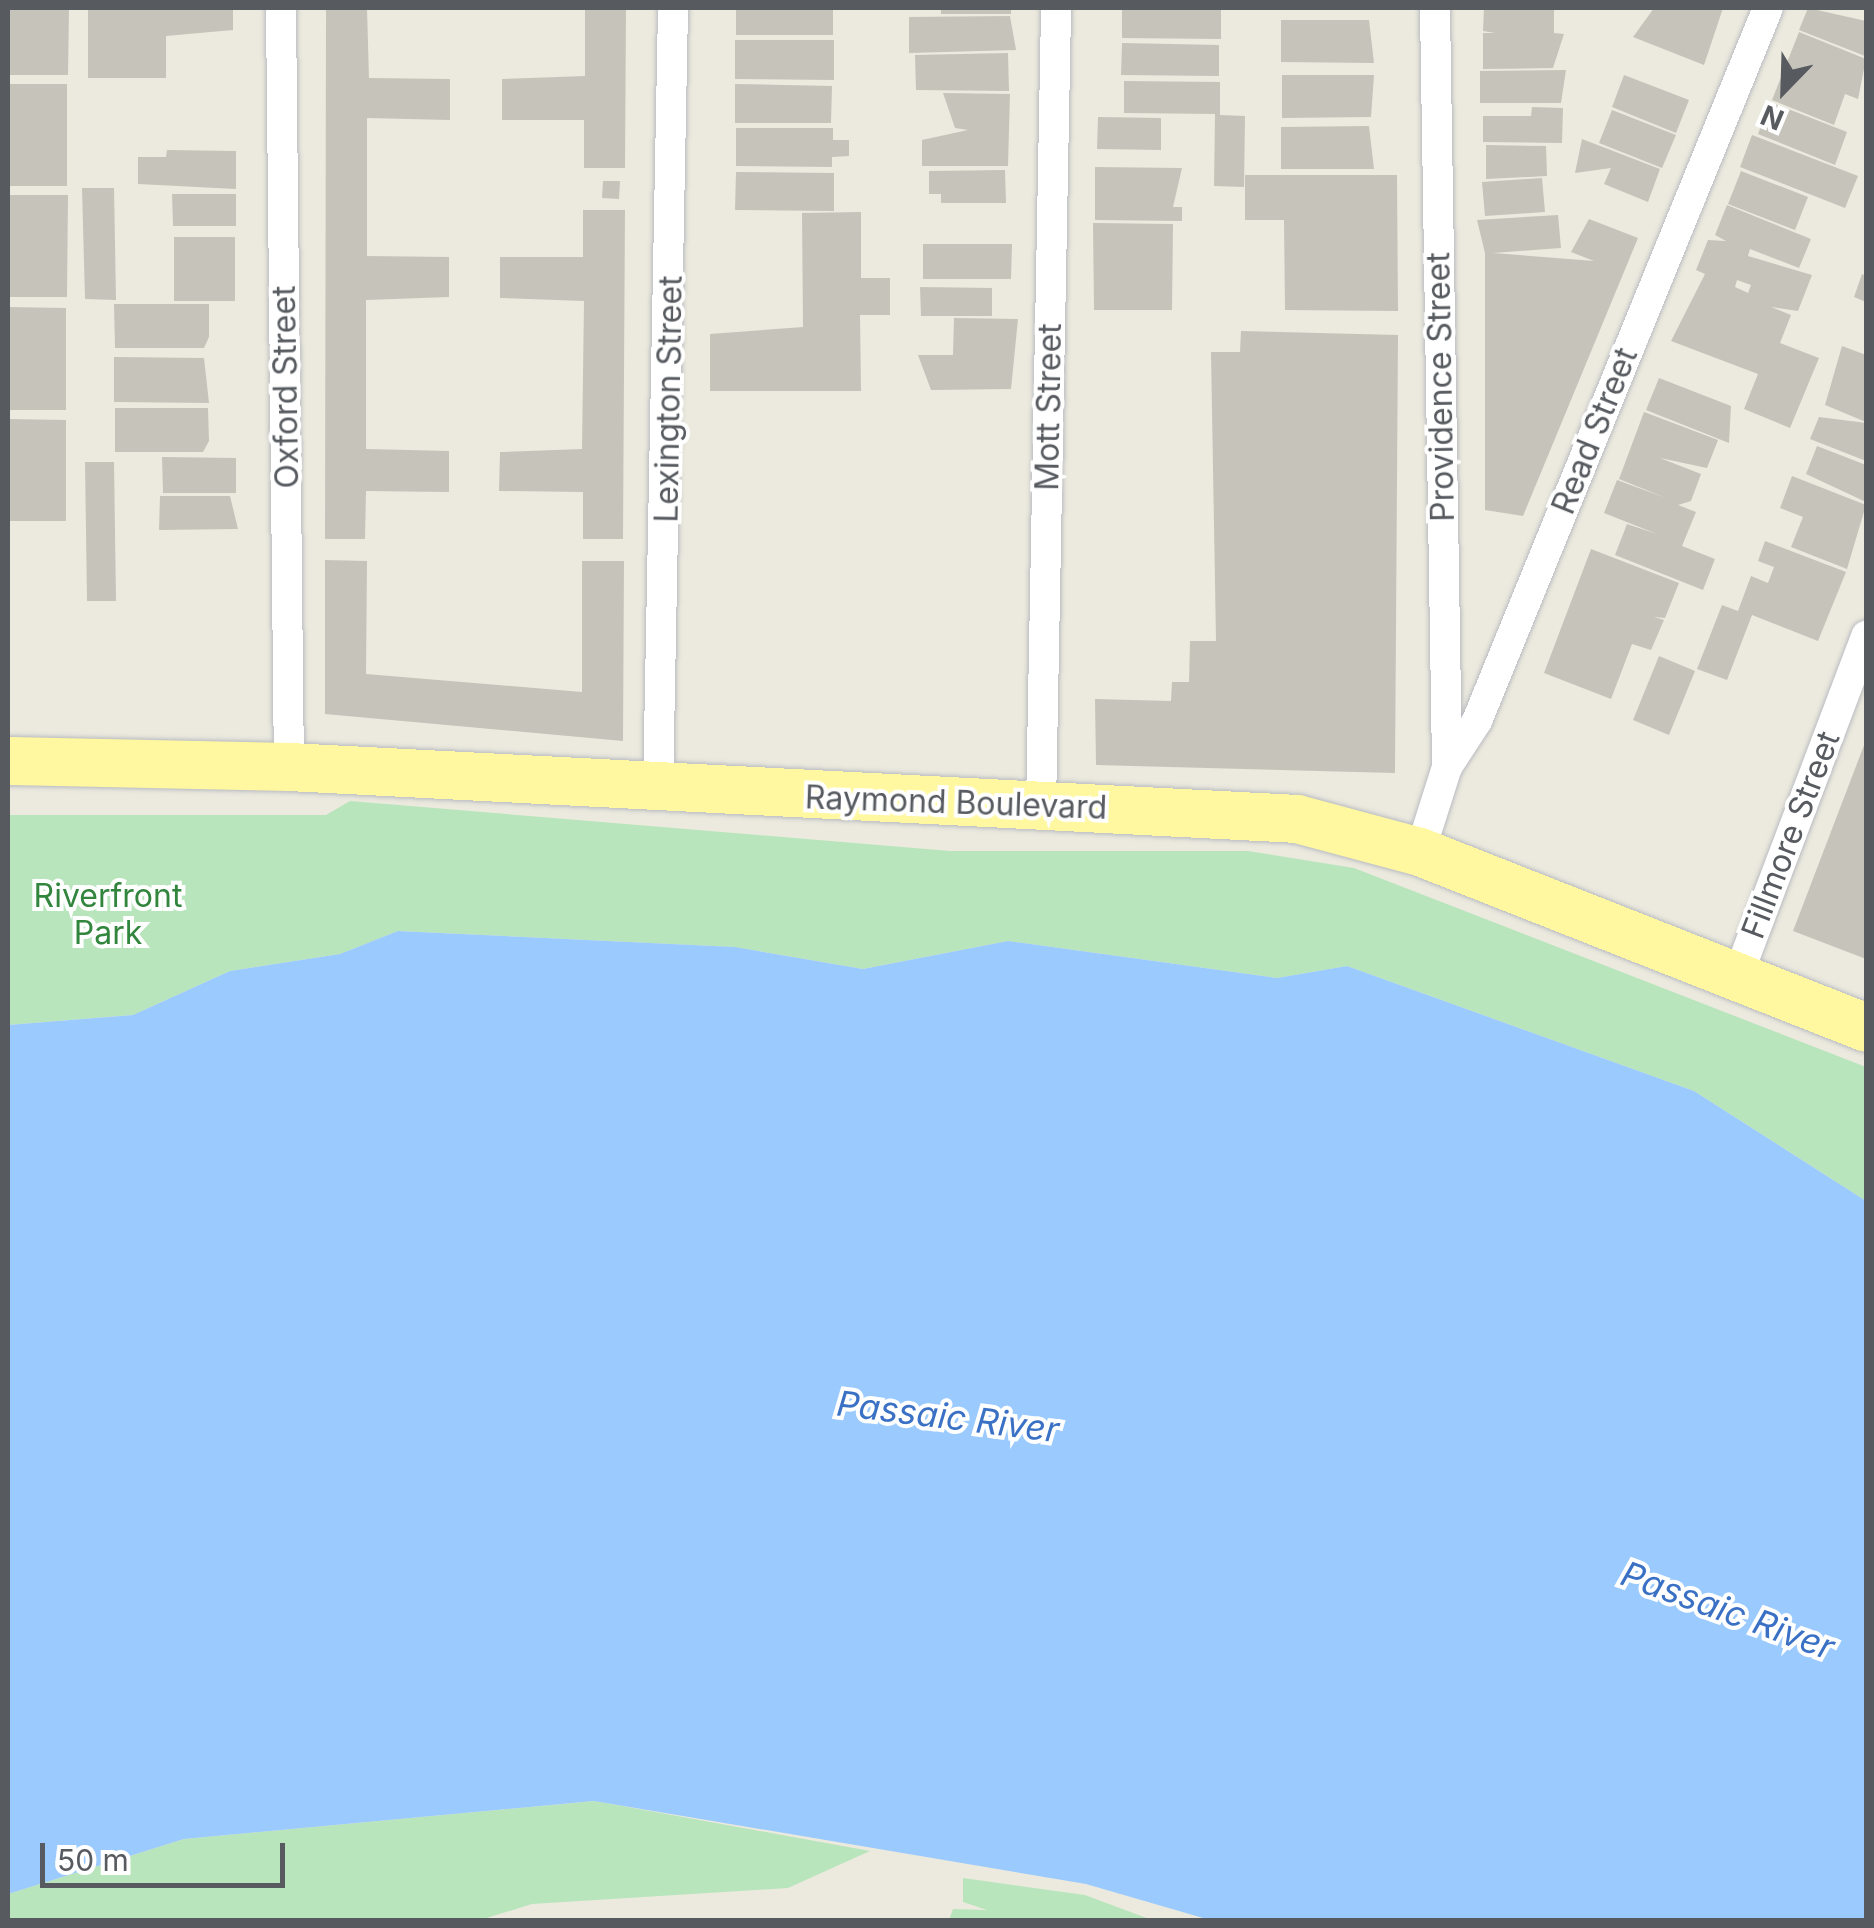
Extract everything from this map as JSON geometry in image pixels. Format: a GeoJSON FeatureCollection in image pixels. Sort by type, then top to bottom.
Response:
{"type":"FeatureCollection","features":[{"type":"Feature","properties":{"kind":"main road","name":"Raymond Boulevard"},"geometry":{"type":"LineString","coordinates":[[8,762],[290,767],[658,790],[1297,819],[1420,852],[1866,1028]]}},
{"type":"Feature","properties":{"kind":"street","name":"Oxford Street"},"geometry":{"type":"LineString","coordinates":[[282,8],[290,767]]}},
{"type":"Feature","properties":{"kind":"street","name":"Lexington Street"},"geometry":{"type":"LineString","coordinates":[[658,790],[673,8]]}},
{"type":"Feature","properties":{"kind":"street","name":"Mott Street"},"geometry":{"type":"LineString","coordinates":[[1041,808],[1056,8]]}},
{"type":"Feature","properties":{"kind":"street","name":"Providence Street"},"geometry":{"type":"LineString","coordinates":[[1435,8],[1447,767]]}},
{"type":"Feature","properties":{"kind":"street","name":"Read Street"},"geometry":{"type":"LineString","coordinates":[[1420,852],[1447,767],[1477,722],[1768,8]]}},
{"type":"Feature","properties":{"kind":"street","name":"Fillmore Street"},"geometry":{"type":"LineString","coordinates":[[1737,978],[1866,636]]}},
{"type":"Feature","properties":{"kind":"green space","name":"Riverfront Park"},"geometry":{"type":"Polygon","coordinates":[[[350,801],[950,851],[1248,851],[1354,868],[1866,1067],[1866,1201],[1694,1091],[1347,966],[1277,978],[1008,941],[863,969],[734,947],[398,931],[340,954],[230,971],[133,1015],[8,1025],[8,815],[326,815],[350,801]]]}},
{"type":"Feature","properties":{"kind":"green space"},"geometry":{"type":"Polygon","coordinates":[[[595,1801],[870,1851],[788,1888],[532,1904],[480,1920],[8,1920],[8,1894],[184,1839],[595,1801]]]}},
{"type":"Feature","properties":{"kind":"green space"},"geometry":{"type":"Polygon","coordinates":[[[963,1878],[1085,1895],[1152,1920],[949,1920],[953,1909],[987,1910],[963,1902],[963,1878]]]}},
{"type":"Feature","properties":{"kind":"water","name":"Passaic River"},"geometry":{"type":"Polygon","coordinates":[[[398,931],[735,947],[863,969],[1008,941],[1277,978],[1347,966],[1694,1091],[1866,1201],[1866,1920],[1210,1920],[1086,1884],[594,1801],[184,1839],[8,1894],[8,1025],[133,1015],[230,971],[340,954],[398,931]]]}},
{"type":"Feature","properties":{"kind":"building"},"geometry":{"type":"Polygon","coordinates":[[[8,8],[69,8],[68,75],[8,75],[8,8]]]}},
{"type":"Feature","properties":{"kind":"building"},"geometry":{"type":"Polygon","coordinates":[[[88,8],[233,8],[233,30],[166,36],[166,78],[88,78],[88,8]]]}},
{"type":"Feature","properties":{"kind":"building"},"geometry":{"type":"Polygon","coordinates":[[[326,8],[367,8],[369,78],[450,79],[450,120],[367,118],[367,256],[449,257],[449,297],[366,300],[366,449],[449,451],[449,492],[366,491],[365,539],[325,539],[326,8]]]}},
{"type":"Feature","properties":{"kind":"building"},"geometry":{"type":"Polygon","coordinates":[[[585,8],[626,8],[625,168],[584,168],[584,120],[502,120],[502,79],[585,76],[585,8]]]}},
{"type":"Feature","properties":{"kind":"building"},"geometry":{"type":"Polygon","coordinates":[[[736,8],[833,8],[833,35],[736,35],[736,8]]]}},
{"type":"Feature","properties":{"kind":"building"},"geometry":{"type":"Polygon","coordinates":[[[941,8],[1011,8],[1011,14],[941,14],[941,8]]]}},
{"type":"Feature","properties":{"kind":"building"},"geometry":{"type":"Polygon","coordinates":[[[1122,8],[1221,8],[1221,39],[1122,38],[1122,8]]]}},
{"type":"Feature","properties":{"kind":"building"},"geometry":{"type":"Polygon","coordinates":[[[1484,8],[1554,8],[1554,33],[1564,34],[1553,68],[1483,69],[1483,33],[1495,33],[1483,31],[1484,8]]]}},
{"type":"Feature","properties":{"kind":"building"},"geometry":{"type":"Polygon","coordinates":[[[1654,8],[1723,8],[1704,65],[1633,37],[1654,8]]]}},
{"type":"Feature","properties":{"kind":"building"},"geometry":{"type":"Polygon","coordinates":[[[1808,8],[1866,21],[1865,56],[1799,30],[1808,8]]]}},
{"type":"Feature","properties":{"kind":"building"},"geometry":{"type":"Polygon","coordinates":[[[1010,16],[1016,50],[909,53],[909,17],[1010,16]]]}},
{"type":"Feature","properties":{"kind":"building"},"geometry":{"type":"Polygon","coordinates":[[[1281,20],[1369,20],[1374,63],[1281,62],[1281,20]]]}},
{"type":"Feature","properties":{"kind":"building"},"geometry":{"type":"Polygon","coordinates":[[[1799,32],[1866,59],[1858,99],[1845,94],[1834,125],[1772,100],[1799,32]]]}},
{"type":"Feature","properties":{"kind":"building"},"geometry":{"type":"Polygon","coordinates":[[[735,40],[834,40],[834,80],[735,79],[735,40]]]}},
{"type":"Feature","properties":{"kind":"building"},"geometry":{"type":"Polygon","coordinates":[[[1122,43],[1219,45],[1219,76],[1121,75],[1122,43]]]}},
{"type":"Feature","properties":{"kind":"building"},"geometry":{"type":"Polygon","coordinates":[[[1008,53],[1009,91],[916,90],[915,55],[1008,53]]]}},
{"type":"Feature","properties":{"kind":"building"},"geometry":{"type":"Polygon","coordinates":[[[1566,70],[1561,103],[1480,103],[1480,71],[1566,70]]]}},
{"type":"Feature","properties":{"kind":"building"},"geometry":{"type":"Polygon","coordinates":[[[1282,75],[1374,75],[1371,117],[1282,118],[1282,75]]]}},
{"type":"Feature","properties":{"kind":"building"},"geometry":{"type":"Polygon","coordinates":[[[1624,75],[1689,100],[1676,133],[1612,107],[1624,75]]]}},
{"type":"Feature","properties":{"kind":"building"},"geometry":{"type":"Polygon","coordinates":[[[1124,81],[1220,82],[1220,115],[1245,116],[1244,187],[1214,186],[1215,114],[1124,113],[1124,81]]]}},
{"type":"Feature","properties":{"kind":"building"},"geometry":{"type":"Polygon","coordinates":[[[8,84],[67,84],[67,186],[8,186],[8,84]]]}},
{"type":"Feature","properties":{"kind":"building"},"geometry":{"type":"Polygon","coordinates":[[[735,84],[832,86],[831,123],[735,123],[735,84]]]}},
{"type":"Feature","properties":{"kind":"building"},"geometry":{"type":"Polygon","coordinates":[[[943,93],[1010,94],[1008,166],[922,166],[922,140],[968,130],[955,128],[943,93]]]}},
{"type":"Feature","properties":{"kind":"building"},"geometry":{"type":"Polygon","coordinates":[[[1770,102],[1847,132],[1835,165],[1758,134],[1770,102]]]}},
{"type":"Feature","properties":{"kind":"building"},"geometry":{"type":"Polygon","coordinates":[[[1532,107],[1563,108],[1562,143],[1483,142],[1483,116],[1531,116],[1532,107]]]}},
{"type":"Feature","properties":{"kind":"building"},"geometry":{"type":"Polygon","coordinates":[[[1612,110],[1676,135],[1662,168],[1599,143],[1612,110]]]}},
{"type":"Feature","properties":{"kind":"building"},"geometry":{"type":"Polygon","coordinates":[[[1098,117],[1161,118],[1161,150],[1097,149],[1098,117]]]}},
{"type":"Feature","properties":{"kind":"building"},"geometry":{"type":"Polygon","coordinates":[[[1369,126],[1374,169],[1281,169],[1281,127],[1369,126]]]}},
{"type":"Feature","properties":{"kind":"building"},"geometry":{"type":"Polygon","coordinates":[[[736,128],[833,128],[833,140],[849,140],[849,156],[832,157],[832,167],[736,166],[736,128]]]}},
{"type":"Feature","properties":{"kind":"building"},"geometry":{"type":"Polygon","coordinates":[[[1752,135],[1858,176],[1845,208],[1740,167],[1752,135]]]}},
{"type":"Feature","properties":{"kind":"building"},"geometry":{"type":"Polygon","coordinates":[[[1582,139],[1660,169],[1648,202],[1604,184],[1611,168],[1575,173],[1582,139]]]}},
{"type":"Feature","properties":{"kind":"building"},"geometry":{"type":"Polygon","coordinates":[[[1486,145],[1546,146],[1547,176],[1486,179],[1486,145]]]}},
{"type":"Feature","properties":{"kind":"building"},"geometry":{"type":"Polygon","coordinates":[[[167,150],[236,151],[236,189],[138,184],[138,157],[166,157],[167,150]]]}},
{"type":"Feature","properties":{"kind":"building"},"geometry":{"type":"Polygon","coordinates":[[[1095,167],[1182,168],[1173,207],[1182,207],[1182,221],[1095,220],[1095,167]]]}},
{"type":"Feature","properties":{"kind":"building"},"geometry":{"type":"Polygon","coordinates":[[[1005,170],[1006,203],[941,203],[941,194],[929,194],[929,171],[1005,170]]]}},
{"type":"Feature","properties":{"kind":"building"},"geometry":{"type":"Polygon","coordinates":[[[1741,171],[1808,197],[1795,230],[1728,204],[1741,171]]]}},
{"type":"Feature","properties":{"kind":"building"},"geometry":{"type":"Polygon","coordinates":[[[736,172],[834,173],[834,211],[735,210],[736,172]]]}},
{"type":"Feature","properties":{"kind":"building"},"geometry":{"type":"Polygon","coordinates":[[[1245,175],[1397,175],[1398,311],[1285,310],[1284,220],[1245,220],[1245,175]]]}},
{"type":"Feature","properties":{"kind":"building"},"geometry":{"type":"Polygon","coordinates":[[[1542,178],[1545,212],[1485,216],[1482,182],[1542,178]]]}},
{"type":"Feature","properties":{"kind":"building"},"geometry":{"type":"Polygon","coordinates":[[[603,181],[620,181],[619,199],[602,198],[603,181]]]}},
{"type":"Feature","properties":{"kind":"building"},"geometry":{"type":"Polygon","coordinates":[[[82,188],[114,188],[116,300],[85,299],[82,188]]]}},
{"type":"Feature","properties":{"kind":"building"},"geometry":{"type":"Polygon","coordinates":[[[172,194],[236,194],[236,226],[173,226],[172,194]]]}},
{"type":"Feature","properties":{"kind":"building"},"geometry":{"type":"Polygon","coordinates":[[[8,195],[68,195],[67,297],[8,297],[8,195]]]}},
{"type":"Feature","properties":{"kind":"building"},"geometry":{"type":"Polygon","coordinates":[[[1727,205],[1811,239],[1799,268],[1750,249],[1748,256],[1812,275],[1798,311],[1771,307],[1791,315],[1780,343],[1819,358],[1790,428],[1744,409],[1758,374],[1671,341],[1705,274],[1696,270],[1708,240],[1726,241],[1715,235],[1727,205]],[[1737,280],[1735,287],[1748,293],[1751,285],[1737,280]]]}},
{"type":"Feature","properties":{"kind":"building"},"geometry":{"type":"Polygon","coordinates":[[[583,210],[625,210],[623,539],[583,539],[583,492],[499,491],[500,452],[582,449],[584,301],[500,298],[500,257],[583,257],[583,210]]]}},
{"type":"Feature","properties":{"kind":"building"},"geometry":{"type":"Polygon","coordinates":[[[861,212],[861,278],[890,278],[890,315],[860,315],[861,391],[710,391],[710,334],[803,327],[802,213],[861,212]]]}},
{"type":"Feature","properties":{"kind":"building"},"geometry":{"type":"Polygon","coordinates":[[[1558,215],[1561,248],[1493,253],[1594,261],[1571,252],[1589,219],[1638,238],[1523,516],[1485,510],[1485,253],[1477,220],[1558,215]]]}},
{"type":"Feature","properties":{"kind":"building"},"geometry":{"type":"Polygon","coordinates":[[[1093,223],[1173,224],[1172,310],[1094,310],[1093,223]]]}},
{"type":"Feature","properties":{"kind":"building"},"geometry":{"type":"Polygon","coordinates":[[[174,237],[235,237],[235,301],[174,301],[174,237]]]}},
{"type":"Feature","properties":{"kind":"building"},"geometry":{"type":"Polygon","coordinates":[[[923,244],[1012,244],[1011,279],[923,279],[923,244]]]}},
{"type":"Feature","properties":{"kind":"building"},"geometry":{"type":"Polygon","coordinates":[[[1862,274],[1866,276],[1866,302],[1854,297],[1862,274]]]}},
{"type":"Feature","properties":{"kind":"building"},"geometry":{"type":"Polygon","coordinates":[[[920,287],[992,288],[992,316],[921,316],[920,287]]]}},
{"type":"Feature","properties":{"kind":"building"},"geometry":{"type":"Polygon","coordinates":[[[114,304],[209,304],[209,337],[204,348],[115,348],[114,304]]]}},
{"type":"Feature","properties":{"kind":"building"},"geometry":{"type":"Polygon","coordinates":[[[8,307],[66,308],[66,410],[8,410],[8,307]]]}},
{"type":"Feature","properties":{"kind":"building"},"geometry":{"type":"Polygon","coordinates":[[[954,318],[1018,319],[1011,389],[931,390],[918,355],[953,355],[954,318]]]}},
{"type":"Feature","properties":{"kind":"building"},"geometry":{"type":"Polygon","coordinates":[[[1241,331],[1398,335],[1395,773],[1096,765],[1095,699],[1171,701],[1172,682],[1189,682],[1190,641],[1216,641],[1211,352],[1240,352],[1241,331]]]}},
{"type":"Feature","properties":{"kind":"building"},"geometry":{"type":"Polygon","coordinates":[[[1842,346],[1866,355],[1866,422],[1825,405],[1842,346]]]}},
{"type":"Feature","properties":{"kind":"building"},"geometry":{"type":"Polygon","coordinates":[[[114,357],[204,358],[209,403],[114,402],[114,357]]]}},
{"type":"Feature","properties":{"kind":"building"},"geometry":{"type":"Polygon","coordinates":[[[1659,378],[1731,406],[1729,443],[1646,410],[1659,378]]]}},
{"type":"Feature","properties":{"kind":"building"},"geometry":{"type":"Polygon","coordinates":[[[115,408],[208,408],[209,441],[203,452],[115,452],[115,408]]]}},
{"type":"Feature","properties":{"kind":"building"},"geometry":{"type":"Polygon","coordinates":[[[1644,412],[1718,440],[1707,468],[1660,458],[1701,474],[1691,501],[1678,505],[1696,512],[1682,546],[1715,559],[1703,590],[1615,555],[1627,524],[1657,534],[1604,513],[1617,480],[1666,498],[1619,479],[1644,412]]]}},
{"type":"Feature","properties":{"kind":"building"},"geometry":{"type":"Polygon","coordinates":[[[1819,417],[1866,423],[1866,461],[1810,439],[1819,417]]]}},
{"type":"Feature","properties":{"kind":"building"},"geometry":{"type":"Polygon","coordinates":[[[8,419],[66,420],[66,521],[8,521],[8,419]]]}},
{"type":"Feature","properties":{"kind":"building"},"geometry":{"type":"Polygon","coordinates":[[[1817,446],[1866,465],[1866,502],[1806,474],[1817,446]]]}},
{"type":"Feature","properties":{"kind":"building"},"geometry":{"type":"Polygon","coordinates":[[[162,457],[236,458],[236,493],[163,493],[162,457]]]}},
{"type":"Feature","properties":{"kind":"building"},"geometry":{"type":"Polygon","coordinates":[[[85,462],[114,462],[116,601],[87,601],[85,462]]]}},
{"type":"Feature","properties":{"kind":"building"},"geometry":{"type":"Polygon","coordinates":[[[1792,476],[1866,505],[1847,569],[1791,547],[1803,517],[1780,508],[1792,476]]]}},
{"type":"Feature","properties":{"kind":"building"},"geometry":{"type":"Polygon","coordinates":[[[160,496],[230,496],[238,529],[159,530],[160,496]]]}},
{"type":"Feature","properties":{"kind":"building"},"geometry":{"type":"Polygon","coordinates":[[[1765,541],[1846,572],[1818,641],[1752,615],[1727,680],[1697,669],[1722,605],[1738,611],[1751,576],[1768,583],[1774,567],[1758,561],[1765,541]]]}},
{"type":"Feature","properties":{"kind":"building"},"geometry":{"type":"Polygon","coordinates":[[[1591,549],[1679,583],[1665,618],[1654,617],[1664,620],[1651,650],[1632,644],[1611,699],[1544,673],[1591,549]]]}},
{"type":"Feature","properties":{"kind":"building"},"geometry":{"type":"Polygon","coordinates":[[[325,560],[367,561],[366,674],[582,692],[582,561],[624,561],[623,741],[325,714],[325,560]]]}},
{"type":"Feature","properties":{"kind":"building"},"geometry":{"type":"Polygon","coordinates":[[[1659,656],[1695,671],[1669,735],[1633,720],[1659,656]]]}},
{"type":"Feature","properties":{"kind":"building"},"geometry":{"type":"Polygon","coordinates":[[[1866,740],[1866,959],[1793,931],[1866,740]]]}}]}
